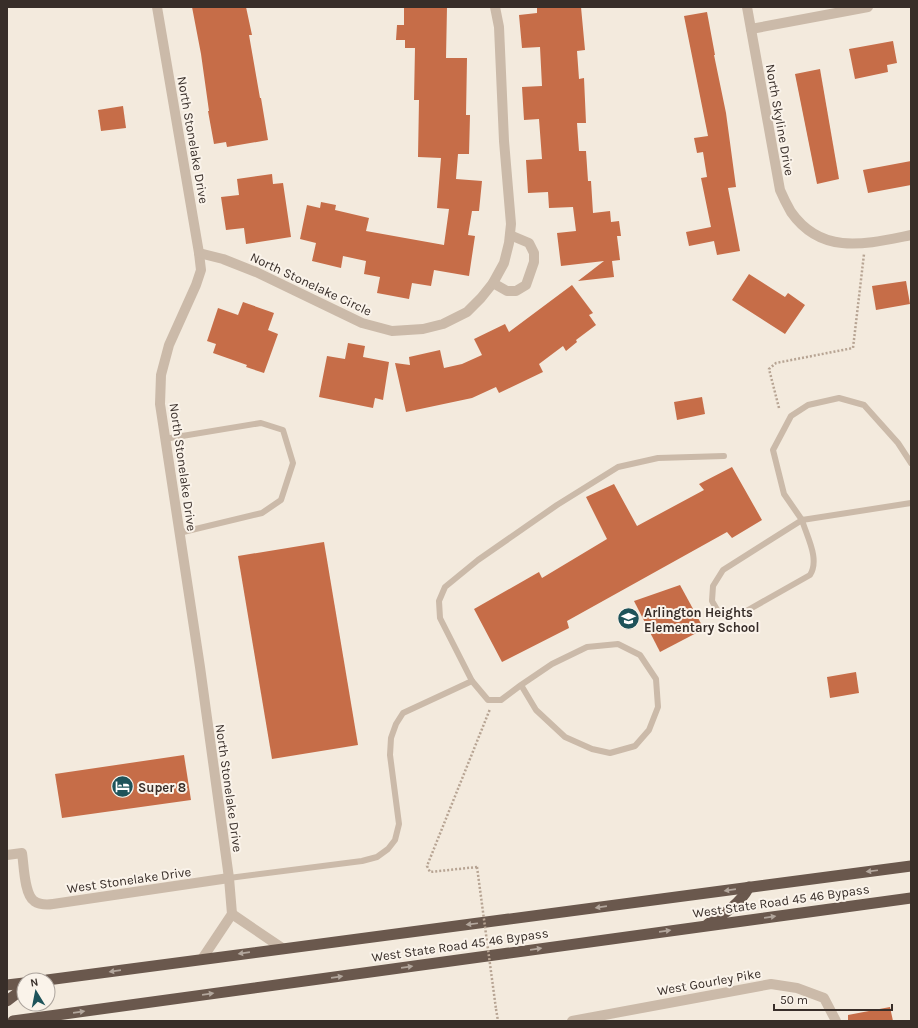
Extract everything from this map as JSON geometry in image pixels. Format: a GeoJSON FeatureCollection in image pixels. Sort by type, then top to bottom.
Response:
{"type":"FeatureCollection","features":[{"type":"Feature","properties":{"kind":"highway","name":"West State Road 45 46 Bypass"},"geometry":{"type":"LineString","coordinates":[[56,979],[911,866]]}},
{"type":"Feature","properties":{"kind":"highway"},"geometry":{"type":"LineString","coordinates":[[704,926],[736,904],[743,897],[749,887]]}},
{"type":"Feature","properties":{"kind":"highway","name":"West State Road 45 46 Bypass"},"geometry":{"type":"LineString","coordinates":[[13,1021],[911,898]]}},
{"type":"Feature","properties":{"kind":"highway"},"geometry":{"type":"LineString","coordinates":[[7,1001],[16,994]]}},
{"type":"Feature","properties":{"kind":"street","name":"North Stonelake Drive"},"geometry":{"type":"LineString","coordinates":[[157,7],[201,270],[196,285],[169,346],[161,375],[160,404],[164,439],[200,667],[229,878],[232,914]]}},
{"type":"Feature","properties":{"kind":"street","name":"North Stonelake Circle"},"geometry":{"type":"LineString","coordinates":[[199,253],[223,259],[249,269],[362,323],[392,332],[423,329],[443,324],[467,312],[493,283],[504,263],[510,243],[511,224],[504,141],[499,27],[495,7]]}},
{"type":"Feature","properties":{"kind":"street","name":"North Skyline Drive"},"geometry":{"type":"LineString","coordinates":[[747,7],[780,190],[791,212],[807,229],[824,240],[836,243],[866,243],[911,235]]}},
{"type":"Feature","properties":{"kind":"street"},"geometry":{"type":"LineString","coordinates":[[751,29],[868,7]]}},
{"type":"Feature","properties":{"kind":"street"},"geometry":{"type":"LineString","coordinates":[[493,283],[507,291],[516,291],[526,285],[534,262],[534,253],[529,243],[510,235]]}},
{"type":"Feature","properties":{"kind":"street","name":"West Stonelake Drive"},"geometry":{"type":"LineString","coordinates":[[7,855],[22,854],[27,887],[30,896],[34,901],[43,905],[229,878]]}},
{"type":"Feature","properties":{"kind":"street"},"geometry":{"type":"LineString","coordinates":[[202,959],[232,914],[282,948]]}},
{"type":"Feature","properties":{"kind":"street","name":"West Gourley Pike"},"geometry":{"type":"LineString","coordinates":[[572,1021],[772,984],[797,988],[824,998],[836,1021]]}},
{"type":"Feature","properties":{"kind":"lane"},"geometry":{"type":"LineString","coordinates":[[911,463],[898,443],[864,405],[839,398],[808,405],[791,416],[772,450],[784,494],[802,520],[814,558],[814,568],[810,575],[740,614],[727,616],[719,613],[712,601],[713,586],[723,570],[802,520],[911,503]]}},
{"type":"Feature","properties":{"kind":"lane"},"geometry":{"type":"LineString","coordinates":[[164,439],[261,423],[283,430],[293,463],[282,500],[262,513],[179,533]]}},
{"type":"Feature","properties":{"kind":"lane"},"geometry":{"type":"LineString","coordinates":[[521,685],[536,710],[565,737],[592,749],[610,753],[635,746],[650,730],[658,707],[656,679],[640,655],[618,644],[587,647],[552,664],[521,685],[501,700],[488,700],[472,681],[440,618],[439,602],[445,587],[478,560],[550,510],[618,466],[658,458],[724,456]]}},
{"type":"Feature","properties":{"kind":"lane"},"geometry":{"type":"LineString","coordinates":[[229,878],[362,861],[377,857],[388,849],[395,840],[399,824],[390,755],[391,738],[396,724],[403,713],[472,681]]}},
{"type":"Feature","properties":{"kind":"path"},"geometry":{"type":"LineString","coordinates":[[779,408],[769,369],[776,363],[853,348],[866,243]]}},
{"type":"Feature","properties":{"kind":"path"},"geometry":{"type":"LineString","coordinates":[[493,700],[427,866],[430,872],[477,867],[498,1021]]}},
{"type":"Feature","properties":{"kind":"building"},"geometry":{"type":"Polygon","coordinates":[[[192,7],[246,7],[252,35],[249,35],[268,140],[227,147],[226,142],[214,144],[208,111],[201,54],[192,7]]]}},
{"type":"Feature","properties":{"kind":"building"},"geometry":{"type":"Polygon","coordinates":[[[404,7],[447,7],[446,58],[467,58],[466,115],[470,115],[469,154],[458,154],[456,179],[482,181],[479,211],[472,211],[468,235],[475,236],[469,276],[434,270],[431,286],[412,283],[409,299],[377,293],[380,277],[364,274],[366,261],[343,256],[341,268],[312,261],[316,243],[300,239],[307,205],[320,208],[321,202],[336,205],[335,210],[369,218],[366,231],[444,245],[449,209],[437,208],[441,158],[418,157],[419,100],[414,100],[415,48],[405,48],[405,40],[396,40],[397,25],[404,25],[404,7]]]}},
{"type":"Feature","properties":{"kind":"building"},"geometry":{"type":"Polygon","coordinates":[[[537,7],[581,7],[585,50],[577,51],[579,79],[584,78],[586,123],[577,123],[579,151],[586,151],[588,181],[591,181],[593,213],[610,211],[611,222],[619,221],[621,236],[617,236],[620,260],[612,261],[614,277],[578,281],[604,261],[561,266],[557,233],[576,231],[573,207],[549,208],[548,192],[528,193],[526,160],[542,159],[539,119],[524,120],[522,87],[542,86],[540,47],[522,48],[519,15],[537,13],[537,7]]]}},
{"type":"Feature","properties":{"kind":"building"},"geometry":{"type":"Polygon","coordinates":[[[707,12],[726,113],[736,187],[728,188],[740,251],[717,255],[714,241],[689,246],[686,232],[711,227],[701,178],[707,177],[703,152],[697,153],[694,138],[708,136],[684,16],[707,12]]]}},
{"type":"Feature","properties":{"kind":"building"},"geometry":{"type":"Polygon","coordinates":[[[893,41],[897,63],[887,65],[888,72],[855,79],[849,49],[893,41]]]}},
{"type":"Feature","properties":{"kind":"building"},"geometry":{"type":"Polygon","coordinates":[[[820,69],[839,179],[817,184],[795,74],[820,69]]]}},
{"type":"Feature","properties":{"kind":"building"},"geometry":{"type":"Polygon","coordinates":[[[123,106],[126,128],[101,131],[98,110],[123,106]]]}},
{"type":"Feature","properties":{"kind":"building"},"geometry":{"type":"Polygon","coordinates":[[[911,161],[911,185],[868,193],[863,170],[911,161]]]}},
{"type":"Feature","properties":{"kind":"building"},"geometry":{"type":"Polygon","coordinates":[[[272,174],[273,184],[283,183],[291,237],[246,244],[244,228],[226,230],[221,197],[239,195],[237,179],[272,174]]]}},
{"type":"Feature","properties":{"kind":"building"},"geometry":{"type":"Polygon","coordinates":[[[749,274],[785,297],[788,293],[805,305],[785,334],[732,300],[749,274]]]}},
{"type":"Feature","properties":{"kind":"building"},"geometry":{"type":"Polygon","coordinates":[[[906,281],[910,304],[876,310],[872,286],[906,281]]]}},
{"type":"Feature","properties":{"kind":"building"},"geometry":{"type":"Polygon","coordinates":[[[572,285],[593,313],[589,315],[596,325],[576,340],[577,342],[566,351],[563,346],[539,364],[543,372],[499,393],[496,387],[472,398],[406,412],[395,363],[410,365],[409,357],[440,350],[444,368],[462,364],[482,355],[474,339],[505,324],[509,332],[572,285]]]}},
{"type":"Feature","properties":{"kind":"building"},"geometry":{"type":"Polygon","coordinates":[[[243,302],[274,313],[268,330],[278,334],[264,373],[246,367],[247,365],[213,353],[216,344],[207,341],[218,308],[238,315],[243,302]]]}},
{"type":"Feature","properties":{"kind":"building"},"geometry":{"type":"Polygon","coordinates":[[[348,343],[365,346],[363,357],[389,362],[383,400],[375,398],[373,408],[319,397],[327,356],[345,359],[348,343]]]}},
{"type":"Feature","properties":{"kind":"building"},"geometry":{"type":"Polygon","coordinates":[[[702,397],[705,414],[677,420],[674,402],[702,397]]]}},
{"type":"Feature","properties":{"kind":"building"},"geometry":{"type":"Polygon","coordinates":[[[732,467],[762,520],[732,538],[727,532],[567,621],[569,628],[502,662],[474,609],[539,572],[542,578],[607,539],[586,497],[614,484],[637,526],[704,490],[699,484],[732,467]]]}},
{"type":"Feature","properties":{"kind":"building"},"geometry":{"type":"Polygon","coordinates":[[[324,542],[358,745],[272,759],[238,556],[324,542]]]}},
{"type":"Feature","properties":{"kind":"building"},"geometry":{"type":"Polygon","coordinates":[[[680,585],[704,629],[660,652],[634,601],[680,585]]]}},
{"type":"Feature","properties":{"kind":"building"},"geometry":{"type":"Polygon","coordinates":[[[856,672],[859,693],[830,698],[827,677],[856,672]]]}},
{"type":"Feature","properties":{"kind":"building","name":"Super 8"},"geometry":{"type":"Polygon","coordinates":[[[184,755],[191,800],[62,818],[55,774],[184,755]]]}},
{"type":"Feature","properties":{"kind":"building"},"geometry":{"type":"Polygon","coordinates":[[[890,1007],[893,1021],[848,1021],[848,1015],[890,1007]]]}},
{"type":"Feature","properties":{"kind":"place","name":"Arlington Heights Elementary School"},"geometry":{"type":"Point","coordinates":[628,619]}},
{"type":"Feature","properties":{"kind":"place","name":"Super 8"},"geometry":{"type":"Point","coordinates":[123,787]}}]}
